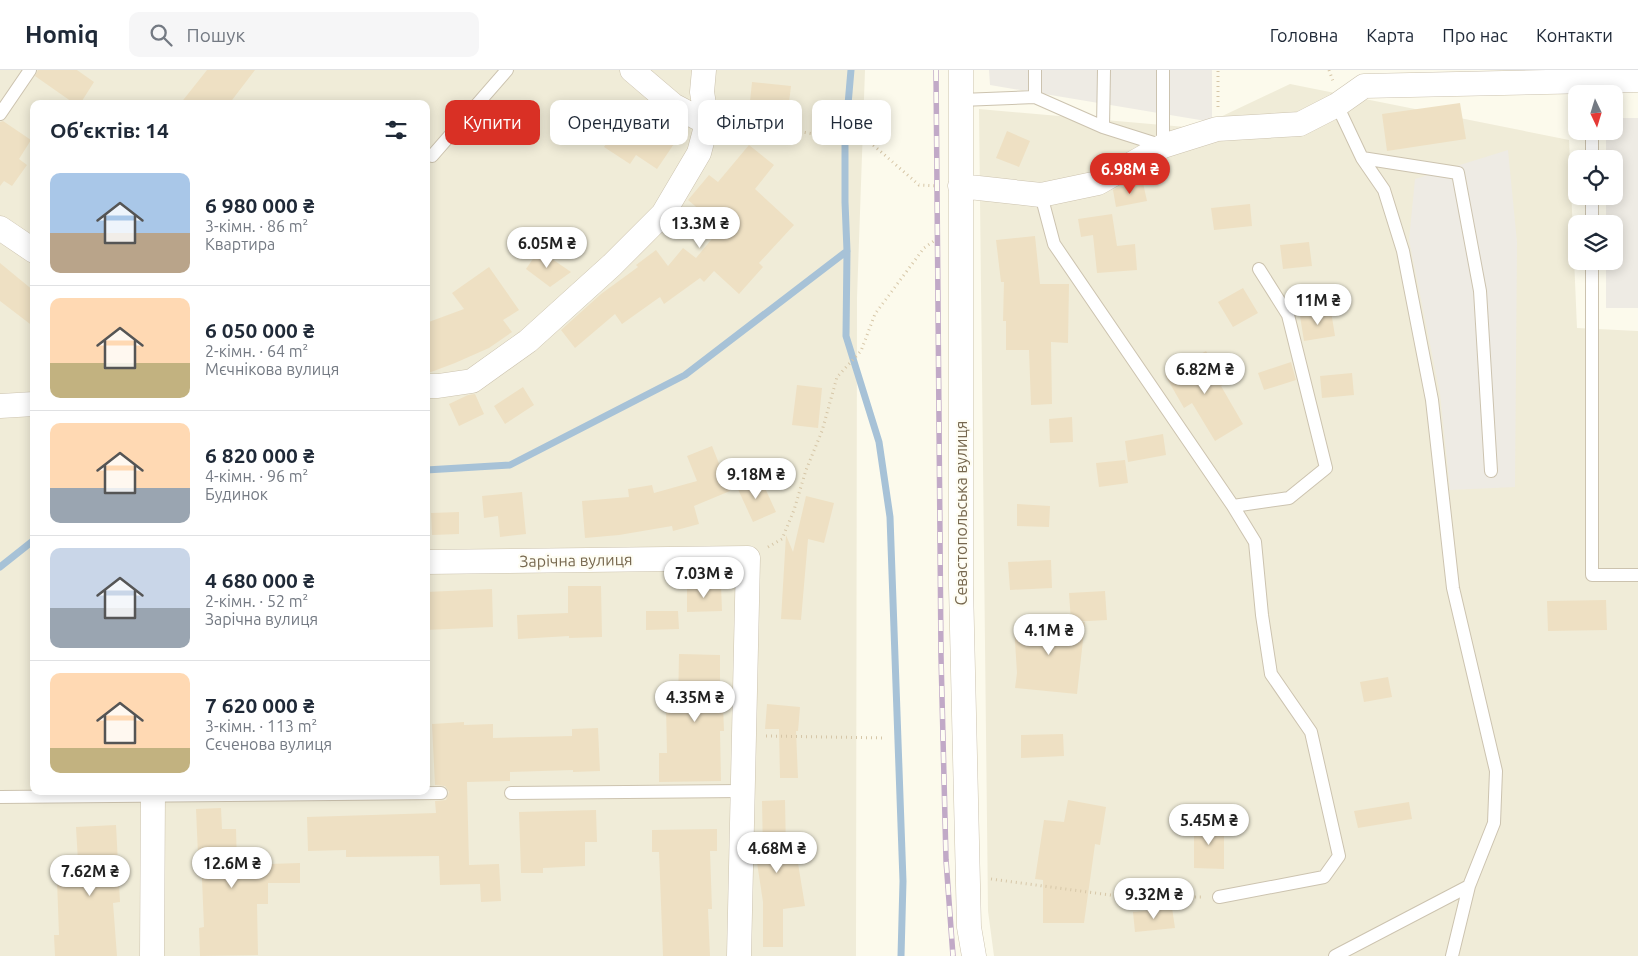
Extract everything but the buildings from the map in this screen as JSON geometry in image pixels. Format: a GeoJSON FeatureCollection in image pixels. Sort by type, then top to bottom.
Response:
{"type":"FeatureCollection","features":[{"type":"Feature","properties":{"kind":"street"},"geometry":{"type":"LineString","coordinates":[[632,70],[673,105],[698,118]]}},
{"type":"Feature","properties":{"kind":"street"},"geometry":{"type":"LineString","coordinates":[[703,100],[704,70]]}},
{"type":"Feature","properties":{"kind":"street","name":"Севастопольська вулиця"},"geometry":{"type":"LineString","coordinates":[[961,70],[961,576],[969,927],[974,956]]}},
{"type":"Feature","properties":{"kind":"street"},"geometry":{"type":"LineString","coordinates":[[1604,85],[1638,80]]}},
{"type":"Feature","properties":{"kind":"street"},"geometry":{"type":"LineString","coordinates":[[960,186],[1041,195],[1098,183],[1164,146],[1217,129],[1300,124],[1337,105],[1364,86],[1568,87]]}},
{"type":"Feature","properties":{"kind":"street"},"geometry":{"type":"LineString","coordinates":[[430,386],[472,380],[528,341],[612,265],[663,214],[699,153],[701,145]]}},
{"type":"Feature","properties":{"kind":"street"},"geometry":{"type":"LineString","coordinates":[[0,228],[30,248]]}},
{"type":"Feature","properties":{"kind":"street"},"geometry":{"type":"LineString","coordinates":[[0,406],[30,404]]}},
{"type":"Feature","properties":{"kind":"street"},"geometry":{"type":"LineString","coordinates":[[739,956],[748,558]]}},
{"type":"Feature","properties":{"kind":"street","name":"Зарічна вулиця"},"geometry":{"type":"LineString","coordinates":[[430,562],[748,558]]}},
{"type":"Feature","properties":{"kind":"street"},"geometry":{"type":"LineString","coordinates":[[152,956],[153,795]]}},
{"type":"Feature","properties":{"kind":"lane"},"geometry":{"type":"LineString","coordinates":[[0,114],[30,70]]}},
{"type":"Feature","properties":{"kind":"lane"},"geometry":{"type":"LineString","coordinates":[[432,156],[507,70]]}},
{"type":"Feature","properties":{"kind":"lane"},"geometry":{"type":"LineString","coordinates":[[1035,70],[1035,97]]}},
{"type":"Feature","properties":{"kind":"lane"},"geometry":{"type":"LineString","coordinates":[[1103,128],[1104,70]]}},
{"type":"Feature","properties":{"kind":"lane"},"geometry":{"type":"LineString","coordinates":[[961,100],[1035,97],[1103,128],[1164,146],[1163,70]]}},
{"type":"Feature","properties":{"kind":"lane"},"geometry":{"type":"LineString","coordinates":[[1337,105],[1362,158],[1384,190],[1403,251],[1432,400],[1453,588],[1496,771],[1494,823],[1468,886],[1452,956]]}},
{"type":"Feature","properties":{"kind":"lane"},"geometry":{"type":"LineString","coordinates":[[1362,158],[1458,173],[1480,291],[1491,470]]}},
{"type":"Feature","properties":{"kind":"lane"},"geometry":{"type":"LineString","coordinates":[[1041,195],[1054,244],[1255,542],[1262,615],[1271,674],[1311,732],[1338,856],[1324,877],[1219,897]]}},
{"type":"Feature","properties":{"kind":"lane"},"geometry":{"type":"LineString","coordinates":[[1232,506],[1289,498],[1326,468],[1288,315],[1259,269]]}},
{"type":"Feature","properties":{"kind":"lane"},"geometry":{"type":"LineString","coordinates":[[1592,270],[1592,575],[1638,575]]}},
{"type":"Feature","properties":{"kind":"lane"},"geometry":{"type":"LineString","coordinates":[[511,793],[742,791]]}},
{"type":"Feature","properties":{"kind":"lane"},"geometry":{"type":"LineString","coordinates":[[430,794],[441,794]]}},
{"type":"Feature","properties":{"kind":"lane"},"geometry":{"type":"LineString","coordinates":[[0,797],[76,795]]}},
{"type":"Feature","properties":{"kind":"lane"},"geometry":{"type":"LineString","coordinates":[[1335,956],[1468,886]]}},
{"type":"Feature","properties":{"kind":"path"},"geometry":{"type":"LineString","coordinates":[[1217,129],[1218,70]]}},
{"type":"Feature","properties":{"kind":"path"},"geometry":{"type":"LineString","coordinates":[[802,132],[872,144],[919,185],[960,186]]}},
{"type":"Feature","properties":{"kind":"path"},"geometry":{"type":"LineString","coordinates":[[748,558],[782,539],[822,431],[837,377],[861,351],[875,314],[924,248],[961,221]]}},
{"type":"Feature","properties":{"kind":"path"},"geometry":{"type":"LineString","coordinates":[[744,736],[886,738]]}},
{"type":"Feature","properties":{"kind":"path"},"geometry":{"type":"LineString","coordinates":[[968,876],[1125,898],[1219,897]]}},
{"type":"Feature","properties":{"kind":"shaded area"},"geometry":{"type":"Polygon","coordinates":[[[0,70],[865,70],[864,100],[812,100],[812,145],[862,145],[857,298],[856,956],[0,956],[0,70]]]}},
{"type":"Feature","properties":{"kind":"shaded area"},"geometry":{"type":"Polygon","coordinates":[[[989,70],[1212,70],[1212,122],[990,85],[989,70]]]}},
{"type":"Feature","properties":{"kind":"shaded area"},"geometry":{"type":"Polygon","coordinates":[[[1290,84],[1569,140],[1568,205],[1572,205],[1572,215],[1568,215],[1568,270],[1575,270],[1577,328],[1638,331],[1638,956],[994,956],[988,911],[979,109],[1197,128],[1290,84]]]}},
{"type":"Feature","properties":{"kind":"shaded area"},"geometry":{"type":"Polygon","coordinates":[[[1623,118],[1638,118],[1638,308],[1606,308],[1606,270],[1623,270],[1623,215],[1606,215],[1606,205],[1623,205],[1623,150],[1606,150],[1606,140],[1623,140],[1623,118]]]}},
{"type":"Feature","properties":{"kind":"shaded area"},"geometry":{"type":"Polygon","coordinates":[[[1508,150],[1517,242],[1515,487],[1450,490],[1440,394],[1409,240],[1415,179],[1508,150]]]}},
{"type":"Feature","properties":{"kind":"waterway"},"geometry":{"type":"LineString","coordinates":[[851,70],[845,139],[846,336],[879,442],[890,517],[903,881],[901,956]]}},
{"type":"Feature","properties":{"kind":"waterway"},"geometry":{"type":"LineString","coordinates":[[430,470],[510,465],[685,375],[847,251]]}},
{"type":"Feature","properties":{"kind":"waterway"},"geometry":{"type":"LineString","coordinates":[[0,567],[30,543]]}},
{"type":"Feature","properties":{"kind":"railway"},"geometry":{"type":"LineString","coordinates":[[936,70],[941,656],[946,860],[953,956]]}}]}
